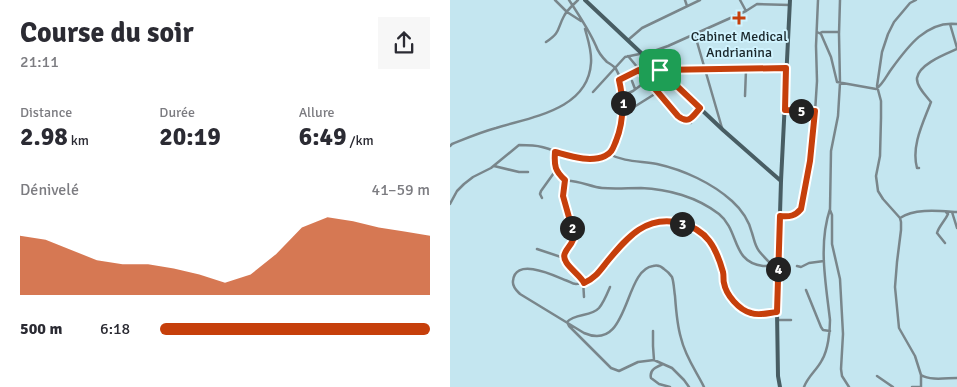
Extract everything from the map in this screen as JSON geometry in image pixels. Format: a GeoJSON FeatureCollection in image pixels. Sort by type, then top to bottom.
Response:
{"type":"FeatureCollection","features":[{"type":"Feature","properties":{"kind":"street"},"geometry":{"type":"LineString","coordinates":[[556,0],[567,12],[583,22]]}},
{"type":"Feature","properties":{"kind":"street"},"geometry":{"type":"LineString","coordinates":[[450,146],[472,135],[558,108],[577,94],[585,84],[591,64],[591,51],[583,22],[569,0]]}},
{"type":"Feature","properties":{"kind":"street"},"geometry":{"type":"LineString","coordinates":[[546,42],[554,37],[563,16],[578,0]]}},
{"type":"Feature","properties":{"kind":"street"},"geometry":{"type":"LineString","coordinates":[[585,0],[723,130],[781,181]]}},
{"type":"Feature","properties":{"kind":"street"},"geometry":{"type":"LineString","coordinates":[[685,0],[687,6]]}},
{"type":"Feature","properties":{"kind":"street"},"geometry":{"type":"LineString","coordinates":[[628,40],[642,28],[700,0]]}},
{"type":"Feature","properties":{"kind":"street"},"geometry":{"type":"LineString","coordinates":[[740,0],[746,12]]}},
{"type":"Feature","properties":{"kind":"street"},"geometry":{"type":"LineString","coordinates":[[592,92],[626,57],[654,51],[695,35],[746,12],[760,0]]}},
{"type":"Feature","properties":{"kind":"street"},"geometry":{"type":"LineString","coordinates":[[780,387],[778,376],[777,320],[778,266],[790,0]]}},
{"type":"Feature","properties":{"kind":"street"},"geometry":{"type":"LineString","coordinates":[[780,216],[792,217],[801,209],[810,161],[817,82],[818,0]]}},
{"type":"Feature","properties":{"kind":"street"},"geometry":{"type":"LineString","coordinates":[[804,387],[823,360],[830,331],[823,251],[830,208],[831,151],[838,116],[840,0]]}},
{"type":"Feature","properties":{"kind":"street"},"geometry":{"type":"LineString","coordinates":[[912,387],[921,387],[921,375],[915,356],[899,328],[895,287],[896,262],[901,230],[900,218],[882,199],[878,191],[876,176],[880,156],[881,118],[881,100],[877,86],[882,52],[894,22],[910,3],[916,0]]}},
{"type":"Feature","properties":{"kind":"street"},"geometry":{"type":"LineString","coordinates":[[757,4],[790,5]]}},
{"type":"Feature","properties":{"kind":"street"},"geometry":{"type":"LineString","coordinates":[[919,168],[917,168],[915,163],[917,139],[931,102],[924,94],[917,78],[931,61],[957,48],[950,24]]}},
{"type":"Feature","properties":{"kind":"street"},"geometry":{"type":"LineString","coordinates":[[819,33],[831,57],[837,82],[873,89],[878,88],[906,50],[922,33],[934,27],[957,24]]}},
{"type":"Feature","properties":{"kind":"street"},"geometry":{"type":"LineString","coordinates":[[450,204],[457,191],[473,176],[494,166],[520,145],[542,147],[571,156],[590,159],[599,158],[612,151],[620,130],[623,110],[619,80],[615,67],[604,58],[584,26]]}},
{"type":"Feature","properties":{"kind":"street"},"geometry":{"type":"LineString","coordinates":[[819,33],[839,32]]}},
{"type":"Feature","properties":{"kind":"street"},"geometry":{"type":"LineString","coordinates":[[695,35],[723,130]]}},
{"type":"Feature","properties":{"kind":"street"},"geometry":{"type":"LineString","coordinates":[[628,56],[683,120],[691,119],[700,108]]}},
{"type":"Feature","properties":{"kind":"street"},"geometry":{"type":"LineString","coordinates":[[660,70],[786,68]]}},
{"type":"Feature","properties":{"kind":"street"},"geometry":{"type":"LineString","coordinates":[[745,96],[746,69]]}},
{"type":"Feature","properties":{"kind":"street"},"geometry":{"type":"LineString","coordinates":[[619,80],[639,70]]}},
{"type":"Feature","properties":{"kind":"street"},"geometry":{"type":"LineString","coordinates":[[622,96],[648,80]]}},
{"type":"Feature","properties":{"kind":"street"},"geometry":{"type":"LineString","coordinates":[[632,81],[635,89]]}},
{"type":"Feature","properties":{"kind":"street"},"geometry":{"type":"LineString","coordinates":[[623,110],[634,108],[658,92]]}},
{"type":"Feature","properties":{"kind":"street"},"geometry":{"type":"LineString","coordinates":[[785,110],[815,111]]}},
{"type":"Feature","properties":{"kind":"street"},"geometry":{"type":"LineString","coordinates":[[691,119],[692,123]]}},
{"type":"Feature","properties":{"kind":"street"},"geometry":{"type":"LineString","coordinates":[[555,152],[556,170],[565,180],[604,188],[653,189],[683,195],[702,203],[721,216],[729,227],[742,257],[763,266],[778,266]]}},
{"type":"Feature","properties":{"kind":"street"},"geometry":{"type":"LineString","coordinates":[[609,154],[621,159],[656,164],[686,173],[709,184],[742,212],[759,251],[773,265]]}},
{"type":"Feature","properties":{"kind":"street"},"geometry":{"type":"LineString","coordinates":[[494,166],[518,172],[528,172]]}},
{"type":"Feature","properties":{"kind":"street"},"geometry":{"type":"LineString","coordinates":[[542,198],[541,191],[556,170]]}},
{"type":"Feature","properties":{"kind":"street"},"geometry":{"type":"LineString","coordinates":[[565,180],[563,196],[574,239],[564,254],[564,258],[584,283],[584,297]]}},
{"type":"Feature","properties":{"kind":"street"},"geometry":{"type":"LineString","coordinates":[[830,208],[832,215],[832,244],[840,279],[843,334],[841,369],[842,376],[849,387]]}},
{"type":"Feature","properties":{"kind":"street"},"geometry":{"type":"LineString","coordinates":[[900,218],[912,213],[938,210],[957,212]]}},
{"type":"Feature","properties":{"kind":"street"},"geometry":{"type":"LineString","coordinates":[[945,243],[937,233],[940,225],[947,217],[948,214],[946,212]]}},
{"type":"Feature","properties":{"kind":"street"},"geometry":{"type":"LineString","coordinates":[[952,212],[957,228]]}},
{"type":"Feature","properties":{"kind":"street"},"geometry":{"type":"LineString","coordinates":[[704,387],[680,337],[672,278],[663,268],[657,265],[647,268],[642,272],[622,315],[614,327],[608,332],[597,336],[590,335],[520,294],[514,286],[514,277],[520,270],[525,268],[574,284],[584,283],[592,279],[627,238],[643,226],[667,221],[681,223],[700,231],[710,241],[723,273],[726,290],[738,307],[744,311],[758,314],[777,312]]}},
{"type":"Feature","properties":{"kind":"street"},"geometry":{"type":"LineString","coordinates":[[537,249],[564,258]]}},
{"type":"Feature","properties":{"kind":"street"},"geometry":{"type":"LineString","coordinates":[[797,266],[824,261]]}},
{"type":"Feature","properties":{"kind":"street"},"geometry":{"type":"LineString","coordinates":[[567,322],[574,316],[598,310],[610,287]]}},
{"type":"Feature","properties":{"kind":"street"},"geometry":{"type":"LineString","coordinates":[[806,290],[821,327],[823,330],[830,331]]}},
{"type":"Feature","properties":{"kind":"street"},"geometry":{"type":"LineString","coordinates":[[777,320],[791,320]]}},
{"type":"Feature","properties":{"kind":"street"},"geometry":{"type":"LineString","coordinates":[[567,322],[568,326],[610,368],[619,371],[638,362],[654,360],[676,371],[689,387]]}},
{"type":"Feature","properties":{"kind":"street"},"geometry":{"type":"LineString","coordinates":[[653,331],[654,360]]}},
{"type":"Feature","properties":{"kind":"street"},"geometry":{"type":"LineString","coordinates":[[663,364],[652,370],[650,376],[659,384],[670,387]]}},
{"type":"Feature","properties":{"kind":"street"},"geometry":{"type":"LineString","coordinates":[[921,375],[931,378],[957,378]]}},
{"type":"Feature","properties":{"kind":"street"},"geometry":{"type":"LineString","coordinates":[[877,376],[893,387]]}},
{"type":"Feature","properties":{"kind":"place","name":"Cabinet Medical Andrianina"},"geometry":{"type":"Point","coordinates":[739,18]}},
{"type":"Feature","properties":{"kind":"route"},"geometry":{"type":"LineString","coordinates":[[786,68],[785,110],[815,111],[810,161],[801,209],[792,217],[780,216],[777,312],[758,314],[744,311],[738,307],[726,290],[723,273],[710,241],[700,231],[681,223],[667,221],[643,226],[627,238],[592,279],[584,283],[580,276],[565,261],[564,254],[573,243],[574,235],[563,196],[565,180],[555,166],[555,152],[590,159],[604,157],[609,154],[616,142],[622,120],[622,96],[619,80],[639,70],[678,116],[683,120],[691,119],[700,108],[660,70],[786,68]]}}]}
